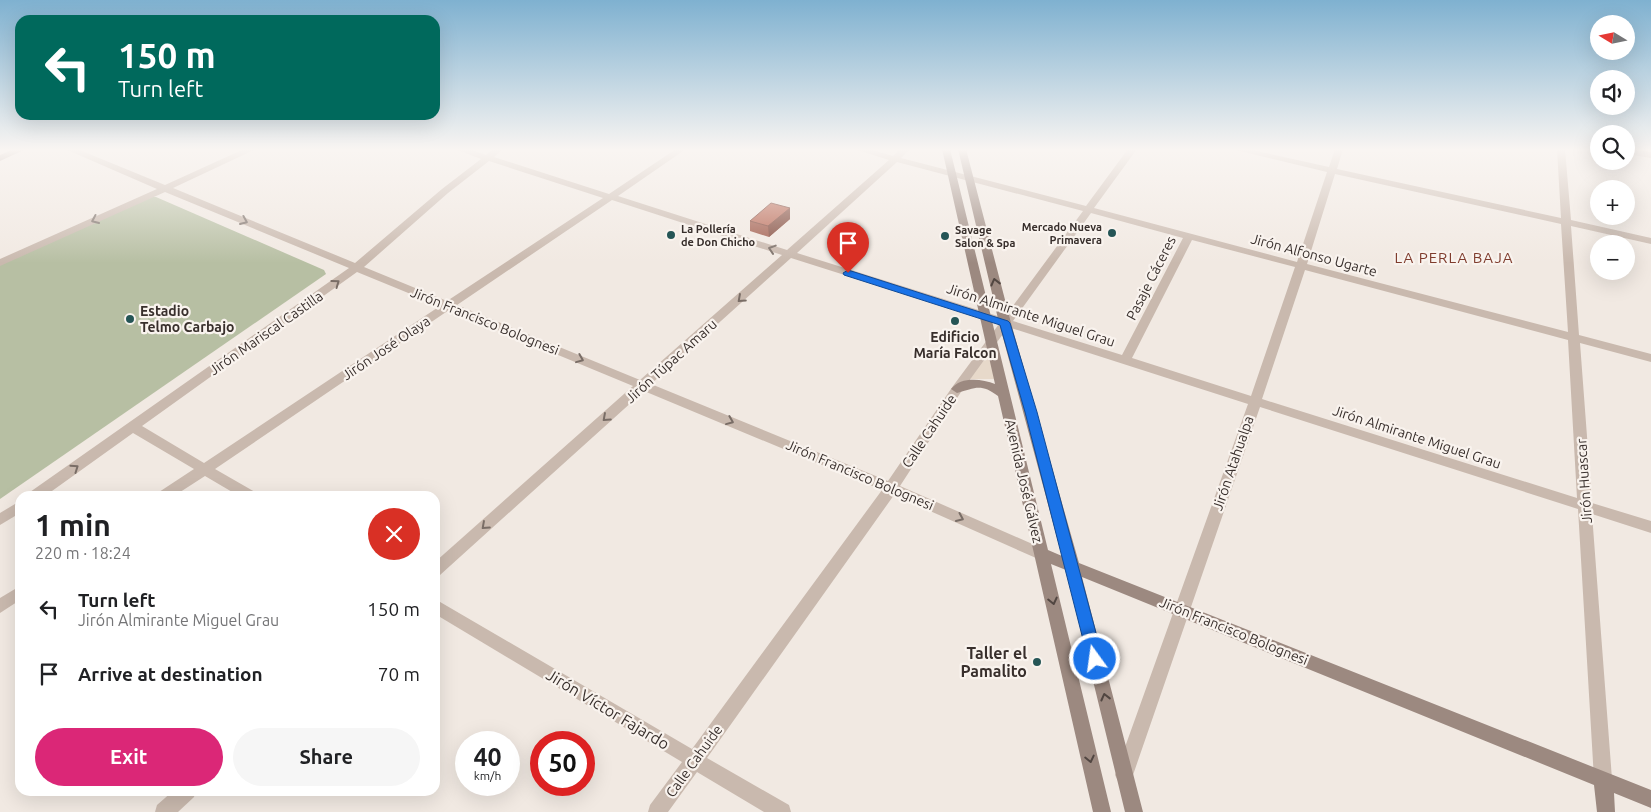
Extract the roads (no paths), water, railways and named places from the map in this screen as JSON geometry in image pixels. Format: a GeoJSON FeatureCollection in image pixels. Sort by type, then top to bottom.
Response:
{"type":"FeatureCollection","features":[{"type":"Feature","properties":{"kind":"main road","name":"Avenida José Gálvez"},"geometry":{"type":"LineString","coordinates":[[954,187],[1102,812]]}},
{"type":"Feature","properties":{"kind":"main road","name":"Avenida José Gálvez"},"geometry":{"type":"LineString","coordinates":[[971,187],[1005,323],[1072,566],[1134,812]]}},
{"type":"Feature","properties":{"kind":"main road"},"geometry":{"type":"LineString","coordinates":[[957,389],[968,383],[983,383],[996,388],[1004,394]]}},
{"type":"Feature","properties":{"kind":"main road","name":"Jirón Francisco Bolognesi"},"geometry":{"type":"LineString","coordinates":[[1041,554],[1651,799]]}},
{"type":"Feature","properties":{"kind":"main road","name":"Jirón Huascar"},"geometry":{"type":"LineString","coordinates":[[1604,779],[1606,812]]}},
{"type":"Feature","properties":{"kind":"street","name":"Jirón Mariscal Castilla"},"geometry":{"type":"LineString","coordinates":[[42,491],[356,268],[451,187]]}},
{"type":"Feature","properties":{"kind":"street","name":"Jirón Almirante Miguel Grau"},"geometry":{"type":"LineString","coordinates":[[576,187],[1651,527]]}},
{"type":"Feature","properties":{"kind":"street","name":"Jirón José Olaya"},"geometry":{"type":"LineString","coordinates":[[171,491],[626,187]]}},
{"type":"Feature","properties":{"kind":"street","name":"Jirón Túpac Amaru"},"geometry":{"type":"LineString","coordinates":[[440,566],[865,187]]}},
{"type":"Feature","properties":{"kind":"street","name":"Jirón Alfonso Ugarte"},"geometry":{"type":"LineString","coordinates":[[1002,187],[1651,358]]}},
{"type":"Feature","properties":{"kind":"street","name":"Calle Cahuide"},"geometry":{"type":"LineString","coordinates":[[658,812],[891,488],[991,341],[1104,187]]}},
{"type":"Feature","properties":{"kind":"street","name":"Jirón Atahualpa"},"geometry":{"type":"LineString","coordinates":[[1124,775],[1302,266],[1328,187]]}},
{"type":"Feature","properties":{"kind":"street"},"geometry":{"type":"LineString","coordinates":[[1404,187],[1651,242]]}},
{"type":"Feature","properties":{"kind":"street","name":"Jirón Huascar"},"geometry":{"type":"LineString","coordinates":[[1564,187],[1604,779]]}},
{"type":"Feature","properties":{"kind":"street"},"geometry":{"type":"LineString","coordinates":[[0,263],[166,188]]}},
{"type":"Feature","properties":{"kind":"street","name":"Jirón Francisco Bolognesi"},"geometry":{"type":"LineString","coordinates":[[166,188],[891,488],[1041,554]]}},
{"type":"Feature","properties":{"kind":"street","name":"Pasaje Cáceres"},"geometry":{"type":"LineString","coordinates":[[1125,361],[1189,236]]}},
{"type":"Feature","properties":{"kind":"street"},"geometry":{"type":"LineString","coordinates":[[133,427],[241,491]]}},
{"type":"Feature","properties":{"kind":"street"},"geometry":{"type":"LineString","coordinates":[[0,520],[15,510]]}},
{"type":"Feature","properties":{"kind":"street"},"geometry":{"type":"LineString","coordinates":[[0,606],[15,596]]}},
{"type":"Feature","properties":{"kind":"street","name":"Jirón Víctor Fajardo"},"geometry":{"type":"LineString","coordinates":[[440,609],[782,812]]}},
{"type":"Feature","properties":{"kind":"street"},"geometry":{"type":"LineString","coordinates":[[164,812],[182,796]]}},
{"type":"Feature","properties":{"kind":"place","name":"Mercado Nueva Primavera"},"geometry":{"type":"Point","coordinates":[1112,233]}},
{"type":"Feature","properties":{"kind":"place","name":"La Pollería de Don Chicho"},"geometry":{"type":"Point","coordinates":[671,235]}},
{"type":"Feature","properties":{"kind":"place","name":"Savage Salon & Spa"},"geometry":{"type":"Point","coordinates":[945,236]}},
{"type":"Feature","properties":{"kind":"place","name":"Estadio Telmo Carbajo"},"geometry":{"type":"Point","coordinates":[130,319]}},
{"type":"Feature","properties":{"kind":"place","name":"Edificio María Falcon"},"geometry":{"type":"Point","coordinates":[955,321]}},
{"type":"Feature","properties":{"kind":"place","name":"Taller el Pamalito"},"geometry":{"type":"Point","coordinates":[1037,662]}},
{"type":"Feature","properties":{"kind":"district","name":"LA PERLA BAJA"},"geometry":{"type":"Point","coordinates":[1454,258]}}]}
